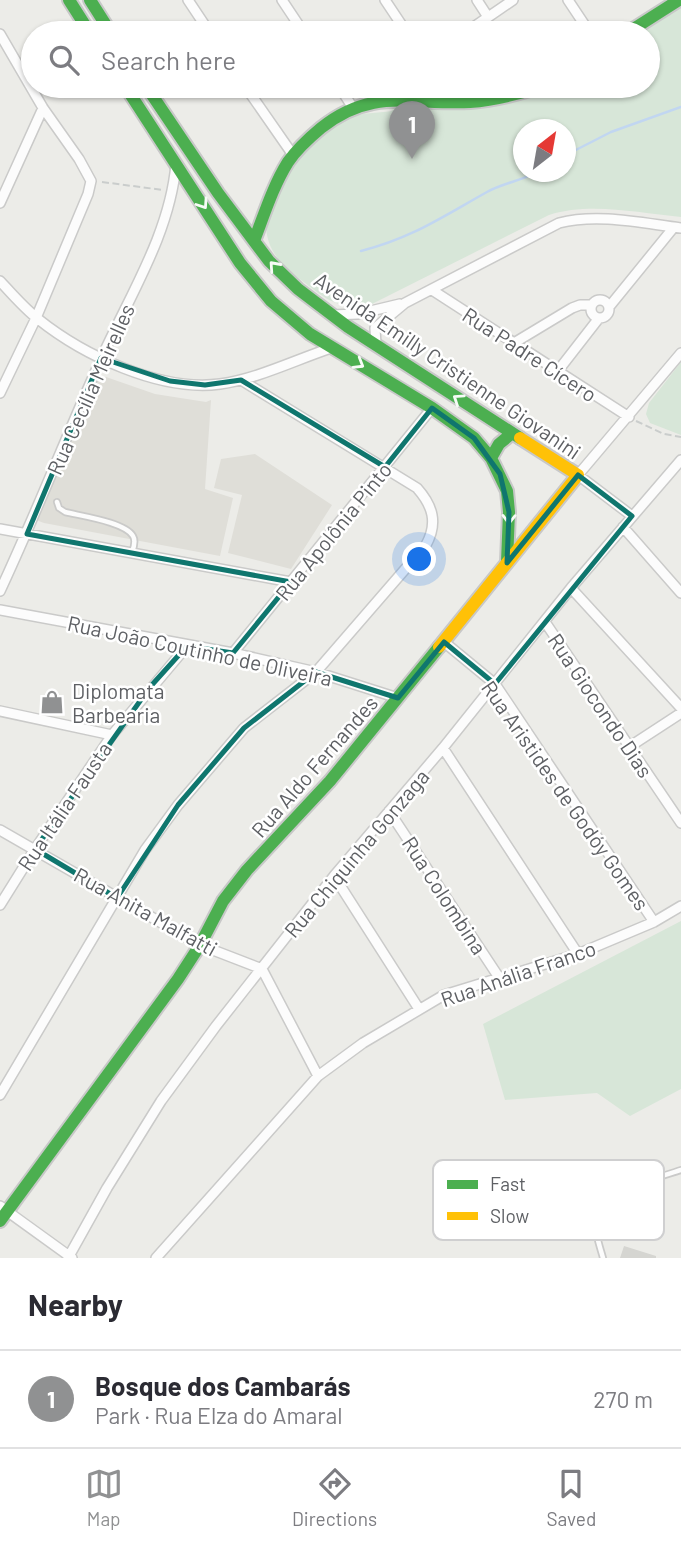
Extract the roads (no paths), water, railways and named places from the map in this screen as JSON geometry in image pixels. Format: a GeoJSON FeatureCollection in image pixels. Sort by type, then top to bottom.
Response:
{"type":"FeatureCollection","features":[{"type":"Feature","properties":{"kind":"street"},"geometry":{"type":"LineString","coordinates":[[69,0],[82,21]]}},
{"type":"Feature","properties":{"kind":"street"},"geometry":{"type":"LineString","coordinates":[[90,0],[103,21]]}},
{"type":"Feature","properties":{"kind":"street"},"geometry":{"type":"LineString","coordinates":[[188,0],[202,21]]}},
{"type":"Feature","properties":{"kind":"street"},"geometry":{"type":"LineString","coordinates":[[282,0],[296,21]]}},
{"type":"Feature","properties":{"kind":"street"},"geometry":{"type":"LineString","coordinates":[[386,0],[399,21]]}},
{"type":"Feature","properties":{"kind":"street"},"geometry":{"type":"LineString","coordinates":[[477,0],[488,17]]}},
{"type":"Feature","properties":{"kind":"street"},"geometry":{"type":"LineString","coordinates":[[482,21],[513,0]]}},
{"type":"Feature","properties":{"kind":"street"},"geometry":{"type":"LineString","coordinates":[[568,0],[582,21]]}},
{"type":"Feature","properties":{"kind":"street"},"geometry":{"type":"LineString","coordinates":[[641,21],[660,5],[679,0]]}},
{"type":"Feature","properties":{"kind":"street"},"geometry":{"type":"LineString","coordinates":[[0,34],[21,70]]}},
{"type":"Feature","properties":{"kind":"street"},"geometry":{"type":"LineString","coordinates":[[0,393],[36,318],[91,181],[37,98]]}},
{"type":"Feature","properties":{"kind":"street"},"geometry":{"type":"LineString","coordinates":[[133,98],[176,164],[178,185],[256,284],[289,317],[331,348],[432,408],[474,438],[491,458],[507,491],[507,563]]}},
{"type":"Feature","properties":{"kind":"street","name":"Avenida Emilly Cristienne Giovanini"},"geometry":{"type":"LineString","coordinates":[[155,98],[218,193],[283,275],[331,315],[578,475]]}},
{"type":"Feature","properties":{"kind":"street"},"geometry":{"type":"LineString","coordinates":[[254,98],[293,155]]}},
{"type":"Feature","properties":{"kind":"street"},"geometry":{"type":"LineString","coordinates":[[347,98],[353,108]]}},
{"type":"Feature","properties":{"kind":"street"},"geometry":{"type":"LineString","coordinates":[[254,241],[293,155],[315,134],[353,108],[374,103],[483,101],[495,98]]}},
{"type":"Feature","properties":{"kind":"street"},"geometry":{"type":"LineString","coordinates":[[0,203],[43,108]]}},
{"type":"Feature","properties":{"kind":"street"},"geometry":{"type":"LineString","coordinates":[[156,134],[167,131],[173,124]]}},
{"type":"Feature","properties":{"kind":"street"},"geometry":{"type":"LineString","coordinates":[[169,152],[177,142],[181,140],[184,143]]}},
{"type":"Feature","properties":{"kind":"street","name":"Rua Cecília Meirelles"},"geometry":{"type":"LineString","coordinates":[[0,591],[153,248],[178,185]]}},
{"type":"Feature","properties":{"kind":"street"},"geometry":{"type":"LineString","coordinates":[[331,315],[358,314],[405,303],[559,223],[605,219],[677,228]]}},
{"type":"Feature","properties":{"kind":"street"},"geometry":{"type":"LineString","coordinates":[[557,372],[599,318],[607,315],[609,307],[677,228]]}},
{"type":"Feature","properties":{"kind":"street"},"geometry":{"type":"LineString","coordinates":[[0,281],[36,318],[67,340],[102,358],[170,381],[205,385],[240,380],[331,348]]}},
{"type":"Feature","properties":{"kind":"street","name":"Rua Padre Cícero"},"geometry":{"type":"LineString","coordinates":[[432,290],[629,417]]}},
{"type":"Feature","properties":{"kind":"street"},"geometry":{"type":"LineString","coordinates":[[514,343],[580,305],[592,305],[602,300],[609,307]]}},
{"type":"Feature","properties":{"kind":"street"},"geometry":{"type":"LineString","coordinates":[[376,345],[375,328],[405,303]]}},
{"type":"Feature","properties":{"kind":"street"},"geometry":{"type":"LineString","coordinates":[[592,305],[592,313],[599,318]]}},
{"type":"Feature","properties":{"kind":"street","name":"Rua Aldo Fernandes"},"geometry":{"type":"LineString","coordinates":[[3,1213],[148,1022],[200,945],[223,901],[247,870],[330,781],[578,475],[681,354]]}},
{"type":"Feature","properties":{"kind":"street"},"geometry":{"type":"LineString","coordinates":[[0,1096],[145,850],[178,805],[244,728],[316,672],[426,545],[432,534],[433,514],[417,488],[240,380]]}},
{"type":"Feature","properties":{"kind":"street","name":"Rua Apolônia Pinto"},"geometry":{"type":"LineString","coordinates":[[233,653],[432,408]]}},
{"type":"Feature","properties":{"kind":"street"},"geometry":{"type":"LineString","coordinates":[[474,438],[486,427],[484,416]]}},
{"type":"Feature","properties":{"kind":"street"},"geometry":{"type":"LineString","coordinates":[[491,458],[499,444],[511,434]]}},
{"type":"Feature","properties":{"kind":"street","name":"Rua Chiquinha Gonzaga"},"geometry":{"type":"LineString","coordinates":[[70,1257],[107,1188],[161,1101],[262,968],[334,876],[681,460]]}},
{"type":"Feature","properties":{"kind":"street"},"geometry":{"type":"LineString","coordinates":[[673,470],[681,478]]}},
{"type":"Feature","properties":{"kind":"street"},"geometry":{"type":"LineString","coordinates":[[578,475],[632,516]]}},
{"type":"Feature","properties":{"kind":"street"},"geometry":{"type":"LineString","coordinates":[[623,527],[681,593]]}},
{"type":"Feature","properties":{"kind":"street"},"geometry":{"type":"LineString","coordinates":[[0,529],[290,582]]}},
{"type":"Feature","properties":{"kind":"street"},"geometry":{"type":"LineString","coordinates":[[572,588],[681,711],[629,747]]}},
{"type":"Feature","properties":{"kind":"street","name":"Rua João Coutinho de Oliveira"},"geometry":{"type":"LineString","coordinates":[[0,610],[233,653],[316,672],[398,698]]}},
{"type":"Feature","properties":{"kind":"street","name":"Rua Giocondo Dias"},"geometry":{"type":"LineString","coordinates":[[545,622],[681,822]]}},
{"type":"Feature","properties":{"kind":"street","name":"Rua Aristides de Godóy Gomes"},"geometry":{"type":"LineString","coordinates":[[444,642],[495,684],[654,922]]}},
{"type":"Feature","properties":{"kind":"street","name":"Rua Itália Fausta"},"geometry":{"type":"LineString","coordinates":[[0,905],[34,849],[112,734],[187,646]]}},
{"type":"Feature","properties":{"kind":"street"},"geometry":{"type":"LineString","coordinates":[[0,711],[112,734]]}},
{"type":"Feature","properties":{"kind":"street"},"geometry":{"type":"LineString","coordinates":[[443,748],[579,954]]}},
{"type":"Feature","properties":{"kind":"street","name":"Rua Colombina"},"geometry":{"type":"LineString","coordinates":[[390,811],[500,979]]}},
{"type":"Feature","properties":{"kind":"street","name":"Rua Anita Malfatti"},"geometry":{"type":"LineString","coordinates":[[0,830],[200,945],[262,968]]}},
{"type":"Feature","properties":{"kind":"street"},"geometry":{"type":"LineString","coordinates":[[334,876],[419,1009]]}},
{"type":"Feature","properties":{"kind":"street","name":"Rua Anália Franco"},"geometry":{"type":"LineString","coordinates":[[156,1258],[318,1076],[363,1043],[444,995],[579,954],[654,922],[681,906]]}},
{"type":"Feature","properties":{"kind":"street"},"geometry":{"type":"LineString","coordinates":[[262,968],[318,1076]]}},
{"type":"Feature","properties":{"kind":"street"},"geometry":{"type":"LineString","coordinates":[[3,1213],[70,1257]]}},
{"type":"Feature","properties":{"kind":"lane"},"geometry":{"type":"LineString","coordinates":[[57,502],[59,508],[65,512],[113,524],[131,533],[135,542],[132,553]]}},
{"type":"Feature","properties":{"kind":"lane"},"geometry":{"type":"LineString","coordinates":[[664,1175],[681,1170]]}},
{"type":"Feature","properties":{"kind":"lane"},"geometry":{"type":"LineString","coordinates":[[600,1240],[603,1258]]}},
{"type":"Feature","properties":{"kind":"waterway"},"geometry":{"type":"LineString","coordinates":[[576,150],[611,132],[681,107]]}},
{"type":"Feature","properties":{"kind":"waterway"},"geometry":{"type":"LineString","coordinates":[[361,251],[411,233],[493,189],[513,182]]}},
{"type":"Feature","properties":{"kind":"place","name":"Bosque dos Cambarás"},"geometry":{"type":"Point","coordinates":[412,159]}},
{"type":"Feature","properties":{"kind":"place","name":"Diplomata Barbearia"},"geometry":{"type":"Point","coordinates":[52,702]}}]}
